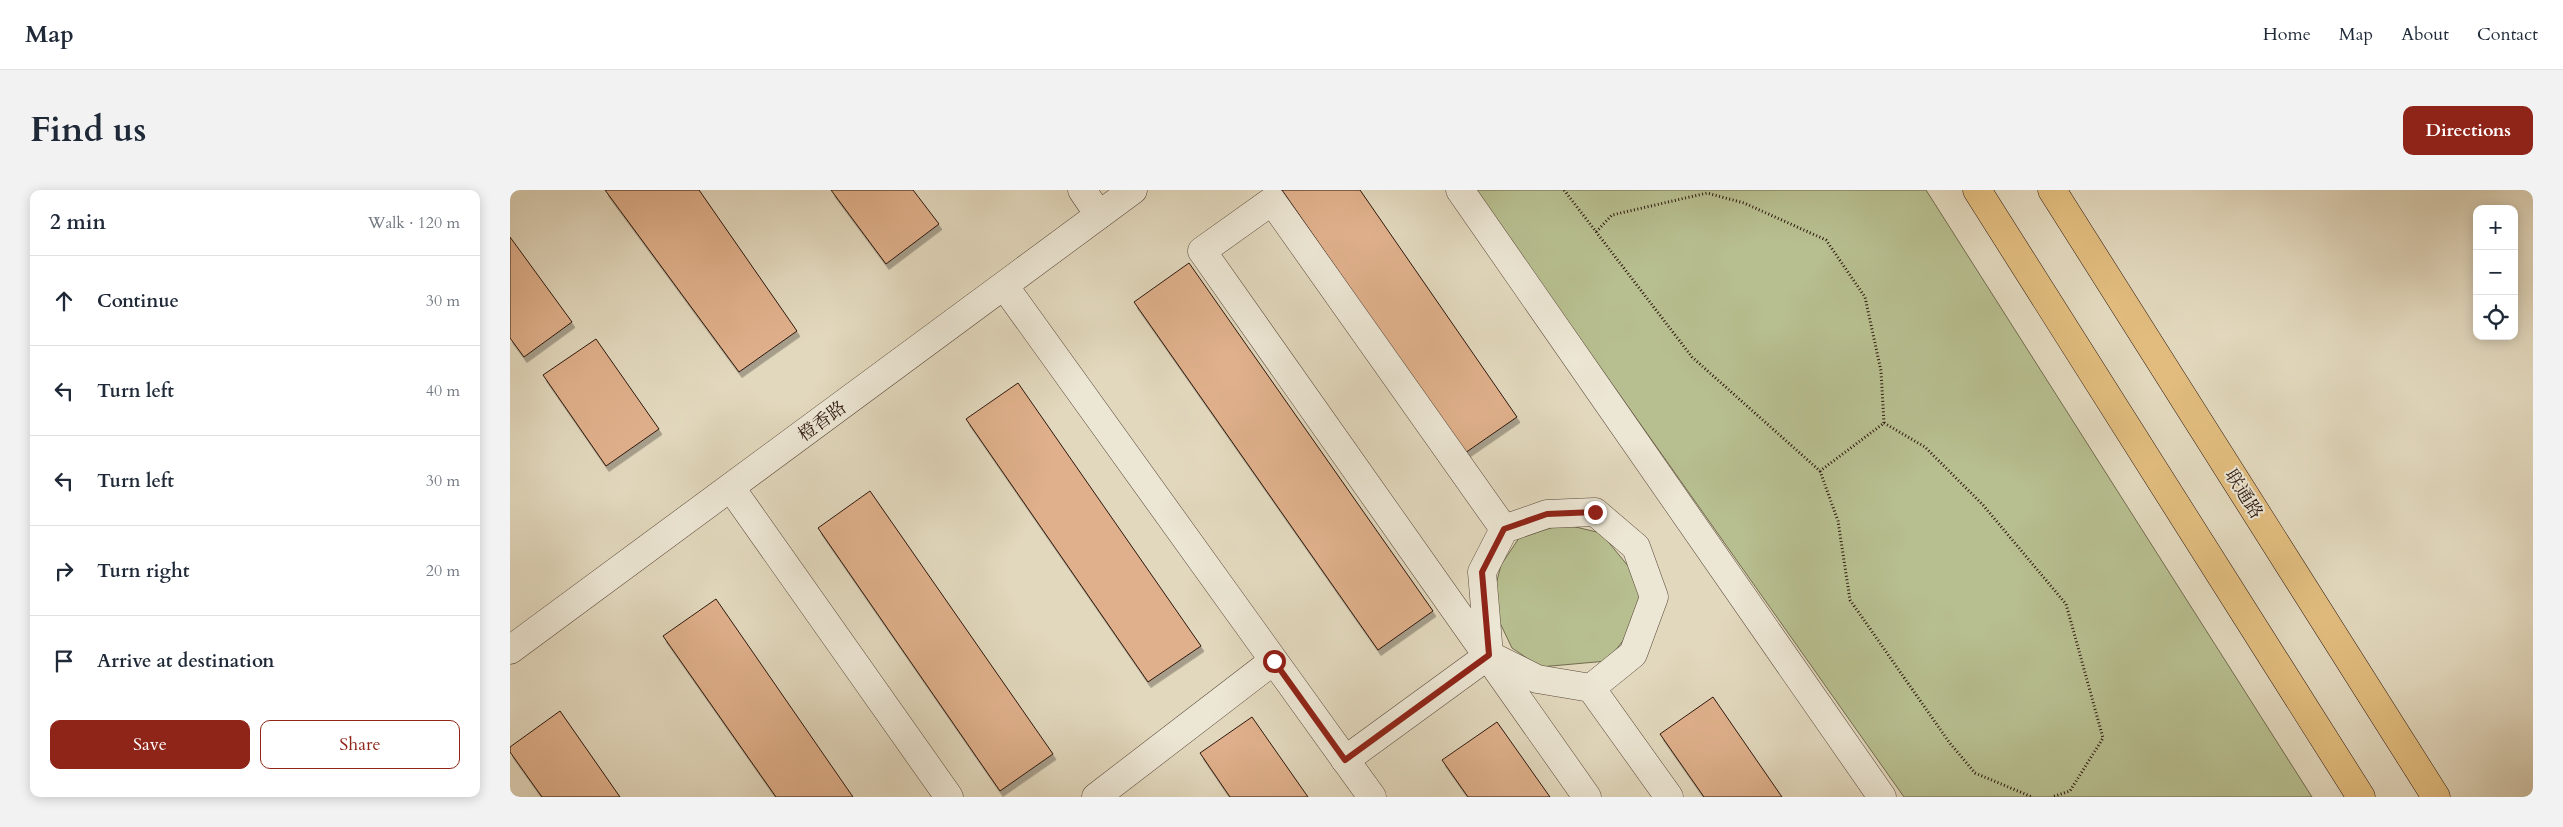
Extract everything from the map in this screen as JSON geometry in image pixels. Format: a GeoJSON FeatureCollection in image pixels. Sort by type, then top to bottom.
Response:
{"type":"FeatureCollection","features":[{"type":"Feature","properties":{"kind":"main road"},"geometry":{"type":"LineString","coordinates":[[1977,190],[2361,797]]}},
{"type":"Feature","properties":{"kind":"main road","name":"联通路"},"geometry":{"type":"LineString","coordinates":[[2052,190],[2436,797]]}},
{"type":"Feature","properties":{"kind":"street"},"geometry":{"type":"LineString","coordinates":[[1082,190],[1099,215]]}},
{"type":"Feature","properties":{"kind":"street","name":"橙香路"},"geometry":{"type":"LineString","coordinates":[[510,650],[1134,190]]}},
{"type":"Feature","properties":{"kind":"street"},"geometry":{"type":"LineString","coordinates":[[1460,190],[1882,797]]}},
{"type":"Feature","properties":{"kind":"street"},"geometry":{"type":"LineString","coordinates":[[1504,529],[1272,201],[1202,251],[1588,797]]}},
{"type":"Feature","properties":{"kind":"street"},"geometry":{"type":"LineString","coordinates":[[1004,287],[1372,797]]}},
{"type":"Feature","properties":{"kind":"street"},"geometry":{"type":"LineString","coordinates":[[731,488],[949,797]]}},
{"type":"Feature","properties":{"kind":"street"},"geometry":{"type":"LineString","coordinates":[[1489,655],[1482,572],[1504,529],[1547,514],[1595,512],[1636,546],[1654,597],[1633,654],[1591,688]]}},
{"type":"Feature","properties":{"kind":"street"},"geometry":{"type":"LineString","coordinates":[[1345,760],[1489,655]]}},
{"type":"Feature","properties":{"kind":"street"},"geometry":{"type":"LineString","coordinates":[[1489,655],[1537,679],[1591,688],[1669,797]]}},
{"type":"Feature","properties":{"kind":"street"},"geometry":{"type":"LineString","coordinates":[[1096,797],[1274,661]]}},
{"type":"Feature","properties":{"kind":"path"},"geometry":{"type":"LineString","coordinates":[[1564,190],[1692,357],[1820,470],[1838,521],[1850,600],[1949,742],[1975,773],[2032,797]]}},
{"type":"Feature","properties":{"kind":"path"},"geometry":{"type":"LineString","coordinates":[[1596,232],[1612,216],[1707,193],[1744,203],[1826,240],[1865,297],[1881,371],[1884,423]]}},
{"type":"Feature","properties":{"kind":"path"},"geometry":{"type":"LineString","coordinates":[[1820,470],[1884,423]]}},
{"type":"Feature","properties":{"kind":"path"},"geometry":{"type":"LineString","coordinates":[[1884,423],[1925,446],[1983,505],[2066,604],[2103,738],[2070,791],[2052,797]]}},
{"type":"Feature","properties":{"kind":"green space"},"geometry":{"type":"Polygon","coordinates":[[[1475,190],[1926,190],[2312,797],[1904,797],[1475,190]]]}},
{"type":"Feature","properties":{"kind":"green space"},"geometry":{"type":"Polygon","coordinates":[[[1563,524],[1601,533],[1633,572],[1642,603],[1626,637],[1607,661],[1540,667],[1512,648],[1491,604],[1501,565],[1519,538],[1563,524]]]}},
{"type":"Feature","properties":{"kind":"building"},"geometry":{"type":"Polygon","coordinates":[[[605,190],[699,190],[797,331],[739,372],[605,190]]]}},
{"type":"Feature","properties":{"kind":"building"},"geometry":{"type":"Polygon","coordinates":[[[831,190],[913,190],[939,224],[886,264],[831,190]]]}},
{"type":"Feature","properties":{"kind":"building"},"geometry":{"type":"Polygon","coordinates":[[[1282,190],[1360,190],[1517,417],[1465,453],[1282,190]]]}},
{"type":"Feature","properties":{"kind":"building"},"geometry":{"type":"Polygon","coordinates":[[[510,237],[572,322],[524,357],[510,338],[510,237]]]}},
{"type":"Feature","properties":{"kind":"building"},"geometry":{"type":"Polygon","coordinates":[[[1189,263],[1433,611],[1378,650],[1134,302],[1189,263]]]}},
{"type":"Feature","properties":{"kind":"building"},"geometry":{"type":"Polygon","coordinates":[[[596,339],[659,429],[606,466],[543,375],[596,339]]]}},
{"type":"Feature","properties":{"kind":"building"},"geometry":{"type":"Polygon","coordinates":[[[1018,383],[1201,646],[1148,682],[966,419],[1018,383]]]}},
{"type":"Feature","properties":{"kind":"building"},"geometry":{"type":"Polygon","coordinates":[[[870,491],[1053,754],[1000,791],[818,528],[870,491]]]}},
{"type":"Feature","properties":{"kind":"building"},"geometry":{"type":"Polygon","coordinates":[[[716,599],[853,797],[776,797],[663,636],[716,599]]]}},
{"type":"Feature","properties":{"kind":"building"},"geometry":{"type":"Polygon","coordinates":[[[1713,697],[1782,797],[1704,797],[1660,734],[1713,697]]]}},
{"type":"Feature","properties":{"kind":"building"},"geometry":{"type":"Polygon","coordinates":[[[560,711],[620,797],[542,797],[510,752],[510,747],[560,711]]]}},
{"type":"Feature","properties":{"kind":"building"},"geometry":{"type":"Polygon","coordinates":[[[1252,717],[1308,797],[1230,797],[1200,753],[1252,717]]]}},
{"type":"Feature","properties":{"kind":"building"},"geometry":{"type":"Polygon","coordinates":[[[1497,722],[1550,797],[1468,797],[1442,760],[1497,722]]]}},
{"type":"Feature","properties":{"kind":"route"},"geometry":{"type":"LineString","coordinates":[[1274,661],[1345,760],[1489,655],[1482,572],[1504,529],[1547,514],[1595,512]]}}]}
